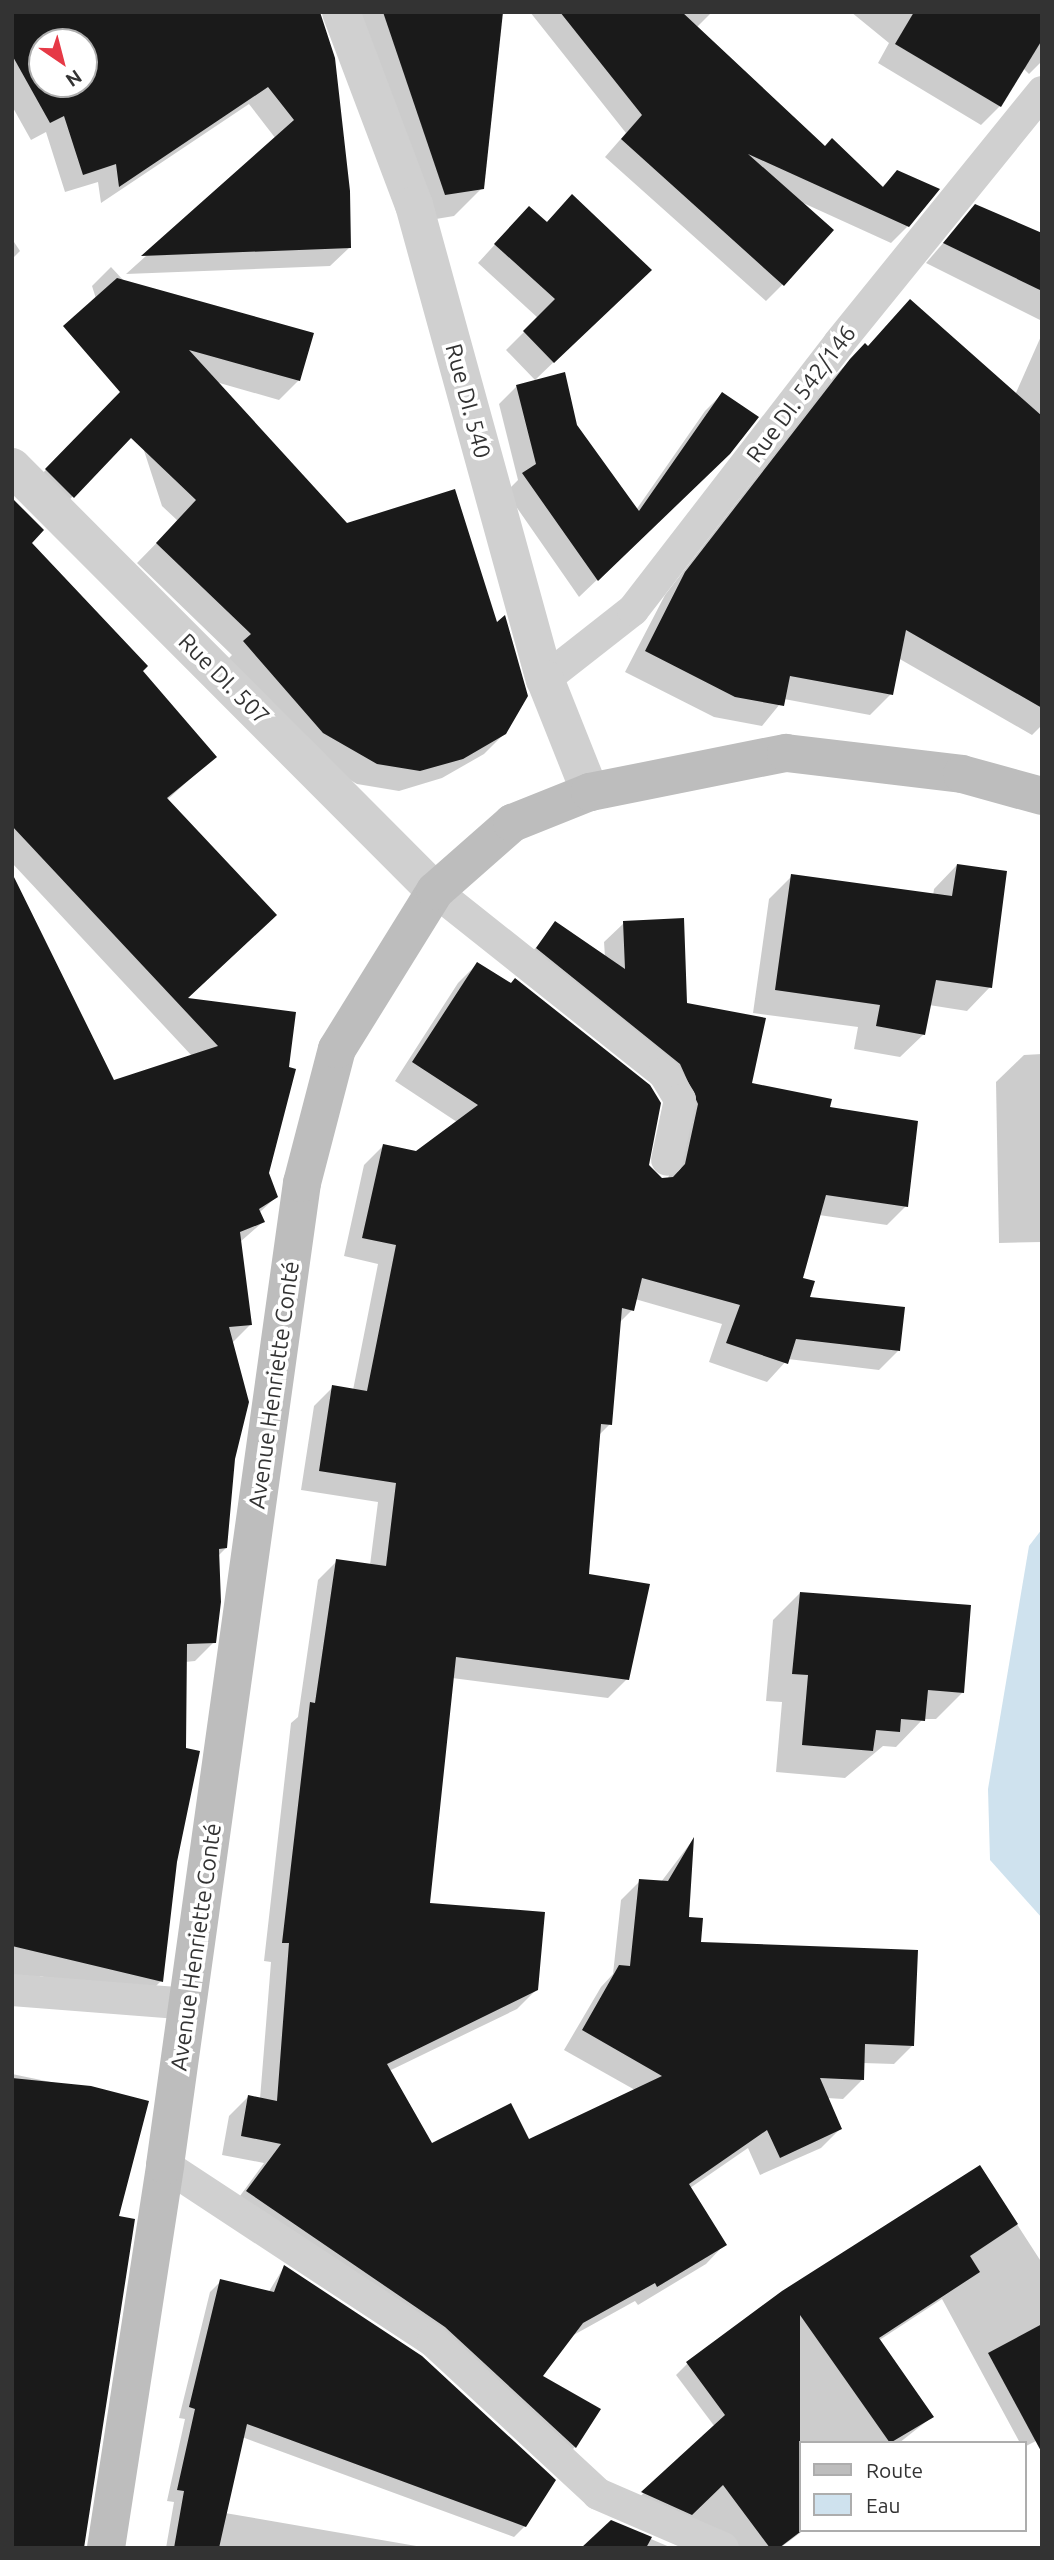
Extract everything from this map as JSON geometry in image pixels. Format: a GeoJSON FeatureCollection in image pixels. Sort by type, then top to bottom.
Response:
{"type":"FeatureCollection","features":[{"type":"Feature","properties":{"kind":"main road","name":"Avenue Henriette Conté"},"geometry":{"type":"LineString","coordinates":[[106,2548],[165,2165],[302,1183],[337,1049],[435,891],[512,823],[590,792],[786,753],[962,774],[1042,796]]}},
{"type":"Feature","properties":{"kind":"street","name":"Rue DI. 540"},"geometry":{"type":"LineString","coordinates":[[341,12],[414,205],[545,679],[590,792]]}},
{"type":"Feature","properties":{"kind":"street","name":"Rue DI. 507"},"geometry":{"type":"LineString","coordinates":[[12,467],[435,891]]}},
{"type":"Feature","properties":{"kind":"lane","name":"Rue DI. 542/146"},"geometry":{"type":"LineString","coordinates":[[545,679],[634,610],[839,343],[1042,92]]}},
{"type":"Feature","properties":{"kind":"lane"},"geometry":{"type":"LineString","coordinates":[[435,891],[664,1073],[680,1100],[667,1160]]}},
{"type":"Feature","properties":{"kind":"lane"},"geometry":{"type":"LineString","coordinates":[[12,1990],[188,2004]]}},
{"type":"Feature","properties":{"kind":"lane"},"geometry":{"type":"LineString","coordinates":[[165,2165],[433,2341],[598,2494],[723,2548]]}},
{"type":"Feature","properties":{"kind":"water"},"geometry":{"type":"Polygon","coordinates":[[[1042,1529],[1042,1918],[990,1860],[988,1789],[1029,1546],[1042,1529]]]}},
{"type":"Feature","properties":{"kind":"building"},"geometry":{"type":"Polygon","coordinates":[[[12,12],[320,12],[335,58],[350,191],[351,248],[141,256],[294,120],[268,87],[119,187],[116,164],[83,175],[64,116],[50,123],[36,98],[98,98],[98,28],[28,28],[28,84],[12,55],[12,12]]]}},
{"type":"Feature","properties":{"kind":"building"},"geometry":{"type":"Polygon","coordinates":[[[383,12],[503,12],[484,189],[445,195],[383,12]]]}},
{"type":"Feature","properties":{"kind":"building"},"geometry":{"type":"Polygon","coordinates":[[[560,12],[682,12],[825,146],[832,138],[883,187],[897,170],[940,189],[909,227],[748,154],[834,230],[784,286],[621,139],[642,115],[560,12]]]}},
{"type":"Feature","properties":{"kind":"building"},"geometry":{"type":"Polygon","coordinates":[[[914,12],[1042,12],[1042,40],[1001,107],[895,44],[914,12]]]}},
{"type":"Feature","properties":{"kind":"building"},"geometry":{"type":"Polygon","coordinates":[[[572,194],[652,270],[554,363],[523,331],[555,299],[494,244],[529,206],[547,222],[572,194]]]}},
{"type":"Feature","properties":{"kind":"building"},"geometry":{"type":"Polygon","coordinates":[[[975,204],[1042,233],[1042,291],[943,243],[975,204]]]}},
{"type":"Feature","properties":{"kind":"building"},"geometry":{"type":"Polygon","coordinates":[[[117,278],[314,333],[300,381],[189,350],[347,523],[455,489],[497,622],[505,615],[528,696],[506,734],[463,759],[420,771],[377,764],[323,733],[243,641],[251,634],[156,543],[196,500],[131,438],[74,498],[45,469],[120,392],[63,326],[117,278]]]}},
{"type":"Feature","properties":{"kind":"building"},"geometry":{"type":"Polygon","coordinates":[[[910,299],[1042,416],[1042,708],[906,630],[893,695],[790,676],[784,706],[735,697],[645,651],[685,572],[850,359],[865,343],[868,346],[910,299]]]}},
{"type":"Feature","properties":{"kind":"building"},"geometry":{"type":"Polygon","coordinates":[[[565,372],[577,425],[639,511],[722,392],[759,417],[730,454],[598,581],[522,473],[536,464],[516,385],[565,372]]]}},
{"type":"Feature","properties":{"kind":"building"},"geometry":{"type":"Polygon","coordinates":[[[14,500],[44,530],[32,543],[148,666],[143,671],[217,757],[167,798],[277,915],[188,998],[296,1012],[289,1067],[296,1069],[269,1173],[278,1197],[259,1209],[265,1222],[240,1232],[252,1325],[229,1327],[249,1402],[235,1459],[227,1548],[219,1549],[221,1602],[216,1643],[187,1644],[186,1748],[200,1751],[177,1862],[163,1982],[12,1946],[12,873],[114,1080],[218,1046],[12,826],[14,500]]]}},
{"type":"Feature","properties":{"kind":"building"},"geometry":{"type":"Polygon","coordinates":[[[957,864],[1007,871],[992,988],[936,980],[925,1035],[876,1026],[880,1005],[775,990],[791,874],[952,896],[957,864]]]}},
{"type":"Feature","properties":{"kind":"building"},"geometry":{"type":"Polygon","coordinates":[[[684,918],[687,1003],[766,1018],[752,1083],[832,1099],[830,1107],[918,1121],[908,1207],[826,1195],[803,1278],[815,1281],[810,1297],[905,1307],[900,1351],[796,1339],[788,1364],[726,1343],[740,1305],[642,1278],[634,1311],[622,1308],[612,1425],[601,1424],[589,1574],[650,1584],[629,1680],[456,1657],[430,1903],[545,1912],[538,1990],[387,2064],[432,2143],[511,2103],[529,2139],[662,2076],[582,2030],[619,1965],[630,1966],[639,1879],[668,1881],[694,1837],[689,1917],[703,1918],[701,1942],[918,1950],[914,2046],[865,2044],[864,2080],[820,2078],[842,2129],[780,2158],[767,2130],[689,2184],[727,2245],[657,2287],[655,2283],[583,2323],[543,2376],[601,2409],[576,2448],[445,2327],[246,2191],[281,2144],[241,2136],[248,2095],[277,2101],[289,1943],[282,1943],[310,1702],[315,1703],[336,1559],[386,1566],[396,1483],[319,1471],[332,1385],[367,1391],[396,1245],[362,1238],[383,1144],[416,1151],[478,1105],[412,1062],[477,962],[511,983],[515,978],[650,1085],[661,1103],[649,1165],[662,1178],[673,1177],[685,1164],[698,1104],[680,1064],[536,948],[555,921],[625,969],[623,921],[684,918]]]}},
{"type":"Feature","properties":{"kind":"building"},"geometry":{"type":"Polygon","coordinates":[[[800,1592],[971,1605],[964,1693],[928,1690],[925,1721],[901,1719],[900,1732],[876,1730],[873,1751],[802,1745],[808,1675],[792,1674],[800,1592]]]}},
{"type":"Feature","properties":{"kind":"building"},"geometry":{"type":"Polygon","coordinates":[[[12,2078],[91,2086],[149,2101],[119,2216],[135,2219],[84,2548],[12,2548],[12,2078]]]}},
{"type":"Feature","properties":{"kind":"building"},"geometry":{"type":"Polygon","coordinates":[[[980,2165],[1018,2224],[970,2256],[980,2272],[879,2338],[934,2417],[893,2441],[889,2441],[800,2315],[800,2532],[779,2548],[770,2548],[723,2485],[692,2515],[641,2492],[725,2415],[686,2362],[782,2291],[980,2165]]]}},
{"type":"Feature","properties":{"kind":"building"},"geometry":{"type":"Polygon","coordinates":[[[284,2265],[422,2356],[556,2480],[526,2527],[247,2424],[219,2548],[174,2548],[184,2491],[177,2490],[195,2409],[189,2407],[220,2279],[274,2292],[284,2265]]]}},
{"type":"Feature","properties":{"kind":"building"},"geometry":{"type":"Polygon","coordinates":[[[1042,2324],[1042,2453],[988,2353],[1042,2324]]]}},
{"type":"Feature","properties":{"kind":"building"},"geometry":{"type":"Polygon","coordinates":[[[611,2520],[652,2537],[646,2548],[581,2548],[611,2520]]]}}]}
